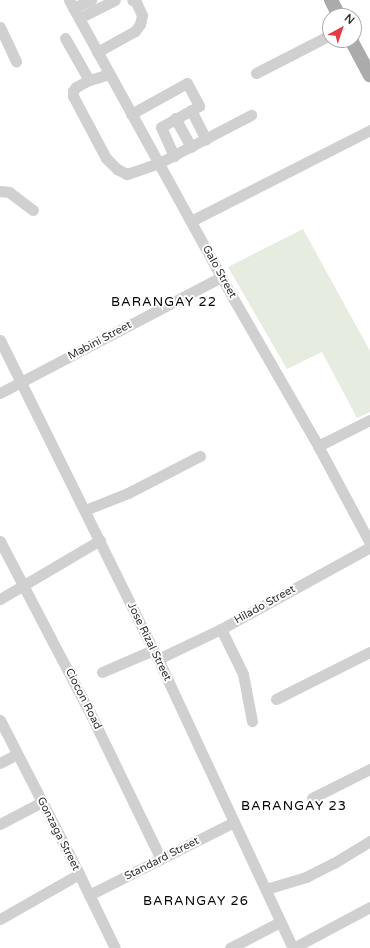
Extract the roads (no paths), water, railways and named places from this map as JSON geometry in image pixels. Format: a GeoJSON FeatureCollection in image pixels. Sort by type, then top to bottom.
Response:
{"type":"FeatureCollection","features":[{"type":"Feature","properties":{"kind":"main road"},"geometry":{"type":"LineString","coordinates":[[355,48],[370,75]]}},
{"type":"Feature","properties":{"kind":"street"},"geometry":{"type":"LineString","coordinates":[[71,4],[91,0]]}},
{"type":"Feature","properties":{"kind":"street"},"geometry":{"type":"LineString","coordinates":[[79,18],[115,0]]}},
{"type":"Feature","properties":{"kind":"street"},"geometry":{"type":"LineString","coordinates":[[97,52],[134,31],[140,24],[142,15],[136,2],[132,0]]}},
{"type":"Feature","properties":{"kind":"street","name":"Galo Street"},"geometry":{"type":"LineString","coordinates":[[71,4],[221,277],[318,446],[370,543]]}},
{"type":"Feature","properties":{"kind":"street"},"geometry":{"type":"LineString","coordinates":[[0,27],[16,61]]}},
{"type":"Feature","properties":{"kind":"street"},"geometry":{"type":"LineString","coordinates":[[65,38],[89,80]]}},
{"type":"Feature","properties":{"kind":"street"},"geometry":{"type":"LineString","coordinates":[[256,73],[322,39]]}},
{"type":"Feature","properties":{"kind":"street"},"geometry":{"type":"LineString","coordinates":[[109,74],[89,80],[72,91],[73,96],[106,158],[117,169],[127,174],[174,156],[251,116]]}},
{"type":"Feature","properties":{"kind":"street"},"geometry":{"type":"LineString","coordinates":[[131,114],[187,83],[199,106],[161,127],[174,156]]}},
{"type":"Feature","properties":{"kind":"street"},"geometry":{"type":"LineString","coordinates":[[191,110],[206,139]]}},
{"type":"Feature","properties":{"kind":"street"},"geometry":{"type":"LineString","coordinates":[[176,118],[191,147]]}},
{"type":"Feature","properties":{"kind":"street"},"geometry":{"type":"LineString","coordinates":[[191,221],[370,130]]}},
{"type":"Feature","properties":{"kind":"street"},"geometry":{"type":"LineString","coordinates":[[0,191],[9,192],[33,210]]}},
{"type":"Feature","properties":{"kind":"street","name":"Mabini Street"},"geometry":{"type":"LineString","coordinates":[[0,393],[221,277]]}},
{"type":"Feature","properties":{"kind":"street","name":"Jose Rizal Street"},"geometry":{"type":"LineString","coordinates":[[0,340],[155,654],[293,948]]}},
{"type":"Feature","properties":{"kind":"street"},"geometry":{"type":"LineString","coordinates":[[318,446],[370,420]]}},
{"type":"Feature","properties":{"kind":"street"},"geometry":{"type":"LineString","coordinates":[[85,510],[128,493],[200,456]]}},
{"type":"Feature","properties":{"kind":"street"},"geometry":{"type":"LineString","coordinates":[[0,599],[25,586],[100,540]]}},
{"type":"Feature","properties":{"kind":"street","name":"Ciocon Road"},"geometry":{"type":"LineString","coordinates":[[0,541],[25,586],[90,713],[161,859]]}},
{"type":"Feature","properties":{"kind":"street","name":"Hilado Street"},"geometry":{"type":"LineString","coordinates":[[102,672],[221,629],[370,547]]}},
{"type":"Feature","properties":{"kind":"street"},"geometry":{"type":"LineString","coordinates":[[221,629],[243,674],[252,720]]}},
{"type":"Feature","properties":{"kind":"street"},"geometry":{"type":"LineString","coordinates":[[276,699],[370,652]]}},
{"type":"Feature","properties":{"kind":"street","name":"Gonzaga Street"},"geometry":{"type":"LineString","coordinates":[[0,720],[80,874],[115,948]]}},
{"type":"Feature","properties":{"kind":"street"},"geometry":{"type":"LineString","coordinates":[[0,763],[17,754]]}},
{"type":"Feature","properties":{"kind":"street"},"geometry":{"type":"LineString","coordinates":[[312,798],[370,769]]}},
{"type":"Feature","properties":{"kind":"street"},"geometry":{"type":"LineString","coordinates":[[0,824],[42,802]]}},
{"type":"Feature","properties":{"kind":"street","name":"Standard Street"},"geometry":{"type":"LineString","coordinates":[[90,895],[234,822]]}},
{"type":"Feature","properties":{"kind":"street"},"geometry":{"type":"LineString","coordinates":[[266,889],[306,877],[334,863],[370,841]]}},
{"type":"Feature","properties":{"kind":"street"},"geometry":{"type":"LineString","coordinates":[[0,919],[80,874]]}},
{"type":"Feature","properties":{"kind":"street"},"geometry":{"type":"LineString","coordinates":[[293,948],[370,907]]}},
{"type":"Feature","properties":{"kind":"street"},"geometry":{"type":"LineString","coordinates":[[230,948],[280,922]]}},
{"type":"Feature","properties":{"kind":"district","name":"BARANGAY 22"},"geometry":{"type":"Point","coordinates":[164,302]}},
{"type":"Feature","properties":{"kind":"district","name":"BARANGAY 23"},"geometry":{"type":"Point","coordinates":[294,806]}},
{"type":"Feature","properties":{"kind":"district","name":"BARANGAY 26"},"geometry":{"type":"Point","coordinates":[196,901]}}]}
